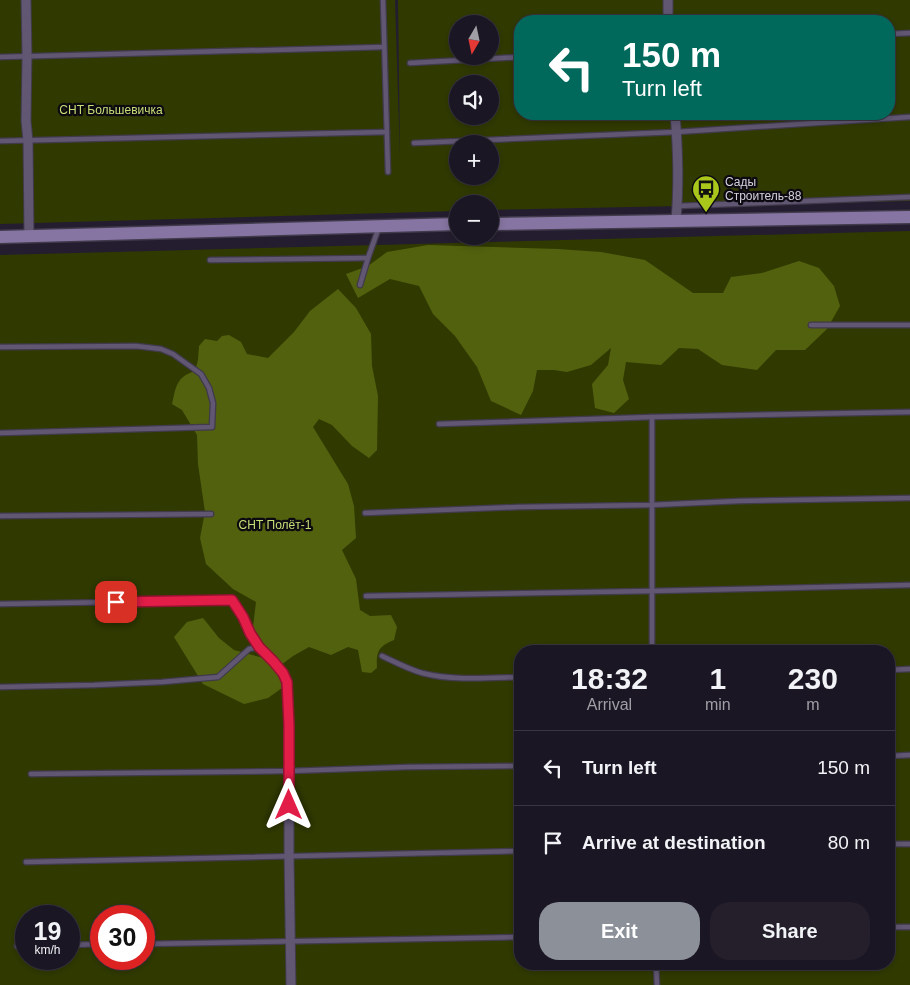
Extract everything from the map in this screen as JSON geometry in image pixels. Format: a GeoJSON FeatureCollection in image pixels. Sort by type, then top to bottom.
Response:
{"type":"FeatureCollection","features":[{"type":"Feature","properties":{"kind":"street"},"geometry":{"type":"LineString","coordinates":[[26,0],[28,56],[26,121],[29,236]]}},
{"type":"Feature","properties":{"kind":"street"},"geometry":{"type":"LineString","coordinates":[[668,0],[668,15]]}},
{"type":"Feature","properties":{"kind":"street"},"geometry":{"type":"LineString","coordinates":[[675,120],[676,220]]}},
{"type":"Feature","properties":{"kind":"street"},"geometry":{"type":"LineString","coordinates":[[499,224],[910,217]]}},
{"type":"Feature","properties":{"kind":"street"},"geometry":{"type":"LineString","coordinates":[[0,237],[449,224]]}},
{"type":"Feature","properties":{"kind":"street"},"geometry":{"type":"LineString","coordinates":[[232,600],[259,647],[283,673],[287,682],[291,985]]}},
{"type":"Feature","properties":{"kind":"lane"},"geometry":{"type":"LineString","coordinates":[[383,0],[388,172]]}},
{"type":"Feature","properties":{"kind":"lane"},"geometry":{"type":"LineString","coordinates":[[895,33],[910,32]]}},
{"type":"Feature","properties":{"kind":"lane"},"geometry":{"type":"LineString","coordinates":[[0,57],[384,47]]}},
{"type":"Feature","properties":{"kind":"lane"},"geometry":{"type":"LineString","coordinates":[[410,63],[514,57]]}},
{"type":"Feature","properties":{"kind":"lane"},"geometry":{"type":"LineString","coordinates":[[895,118],[910,117]]}},
{"type":"Feature","properties":{"kind":"lane"},"geometry":{"type":"LineString","coordinates":[[414,143],[676,132],[863,120]]}},
{"type":"Feature","properties":{"kind":"lane"},"geometry":{"type":"LineString","coordinates":[[0,141],[387,132]]}},
{"type":"Feature","properties":{"kind":"lane"},"geometry":{"type":"LineString","coordinates":[[677,206],[910,196]]}},
{"type":"Feature","properties":{"kind":"lane"},"geometry":{"type":"LineString","coordinates":[[360,285],[380,226]]}},
{"type":"Feature","properties":{"kind":"lane"},"geometry":{"type":"LineString","coordinates":[[210,260],[368,258]]}},
{"type":"Feature","properties":{"kind":"lane"},"geometry":{"type":"LineString","coordinates":[[810,326],[910,325]]}},
{"type":"Feature","properties":{"kind":"lane"},"geometry":{"type":"LineString","coordinates":[[0,347],[136,346],[161,349],[173,354],[201,374],[209,388],[213,403],[212,427],[0,433]]}},
{"type":"Feature","properties":{"kind":"lane"},"geometry":{"type":"LineString","coordinates":[[439,424],[652,417],[910,412]]}},
{"type":"Feature","properties":{"kind":"lane"},"geometry":{"type":"LineString","coordinates":[[652,417],[652,645]]}},
{"type":"Feature","properties":{"kind":"lane"},"geometry":{"type":"LineString","coordinates":[[365,513],[518,507],[910,498]]}},
{"type":"Feature","properties":{"kind":"lane"},"geometry":{"type":"LineString","coordinates":[[0,516],[211,514]]}},
{"type":"Feature","properties":{"kind":"lane"},"geometry":{"type":"LineString","coordinates":[[366,596],[910,584]]}},
{"type":"Feature","properties":{"kind":"lane"},"geometry":{"type":"LineString","coordinates":[[0,604],[232,600]]}},
{"type":"Feature","properties":{"kind":"lane"},"geometry":{"type":"LineString","coordinates":[[0,687],[162,682],[218,677],[249,649],[259,647]]}},
{"type":"Feature","properties":{"kind":"lane"},"geometry":{"type":"LineString","coordinates":[[382,656],[420,672],[438,676],[514,678]]}},
{"type":"Feature","properties":{"kind":"lane"},"geometry":{"type":"LineString","coordinates":[[895,670],[910,669]]}},
{"type":"Feature","properties":{"kind":"lane"},"geometry":{"type":"LineString","coordinates":[[895,756],[910,755]]}},
{"type":"Feature","properties":{"kind":"lane"},"geometry":{"type":"LineString","coordinates":[[31,774],[514,766]]}},
{"type":"Feature","properties":{"kind":"lane"},"geometry":{"type":"LineString","coordinates":[[895,844],[910,844]]}},
{"type":"Feature","properties":{"kind":"lane"},"geometry":{"type":"LineString","coordinates":[[26,862],[514,851]]}},
{"type":"Feature","properties":{"kind":"lane"},"geometry":{"type":"LineString","coordinates":[[895,927],[910,927]]}},
{"type":"Feature","properties":{"kind":"lane"},"geometry":{"type":"LineString","coordinates":[[155,944],[514,937]]}},
{"type":"Feature","properties":{"kind":"lane"},"geometry":{"type":"LineString","coordinates":[[656,970],[657,985]]}},
{"type":"Feature","properties":{"kind":"green space","name":"СНТ Большевичка"},"geometry":{"type":"Polygon","coordinates":[[[0,0],[395,0],[400,158],[398,0],[910,0],[910,201],[499,210],[499,195],[449,195],[449,211],[0,224],[0,0]]]}},
{"type":"Feature","properties":{"kind":"green space","name":"СНТ Полёт-1"},"geometry":{"type":"Polygon","coordinates":[[[910,231],[910,985],[0,985],[0,255],[449,243],[449,245],[499,245],[499,242],[910,231]]]}},
{"type":"Feature","properties":{"kind":"green space"},"geometry":{"type":"Polygon","coordinates":[[[428,245],[601,252],[645,260],[693,293],[723,293],[731,277],[762,273],[799,261],[819,268],[834,286],[840,306],[827,329],[805,350],[776,350],[757,370],[722,365],[698,349],[679,348],[661,365],[626,362],[623,380],[629,399],[614,413],[595,408],[592,384],[608,365],[611,348],[591,365],[567,372],[537,370],[533,391],[521,415],[491,401],[477,367],[455,336],[433,314],[419,286],[390,279],[358,298],[346,274],[368,266],[387,252],[428,245]]]}},
{"type":"Feature","properties":{"kind":"green space"},"geometry":{"type":"Polygon","coordinates":[[[338,289],[356,308],[371,334],[372,366],[378,396],[377,450],[369,458],[352,446],[332,425],[319,419],[313,427],[348,484],[354,506],[356,538],[342,550],[356,579],[360,610],[370,616],[391,615],[397,627],[394,640],[379,650],[377,668],[371,673],[362,672],[358,650],[348,647],[331,655],[309,647],[281,665],[267,649],[253,627],[256,602],[233,589],[206,564],[200,538],[205,512],[198,464],[197,435],[182,410],[172,404],[180,380],[195,371],[199,346],[205,339],[217,341],[222,336],[229,335],[241,342],[247,354],[268,358],[294,332],[310,311],[338,289]]]}},
{"type":"Feature","properties":{"kind":"green space"},"geometry":{"type":"Polygon","coordinates":[[[203,618],[219,638],[234,650],[267,659],[278,670],[283,681],[282,688],[268,698],[244,704],[203,684],[174,637],[187,622],[203,618]]]}},
{"type":"Feature","properties":{"kind":"place","name":"Сады Строитель-88"},"geometry":{"type":"Point","coordinates":[706,213]}},
{"type":"Feature","properties":{"kind":"route"},"geometry":{"type":"LineString","coordinates":[[116,602],[232,600],[259,647],[283,673],[287,682],[289,805]]}}]}
